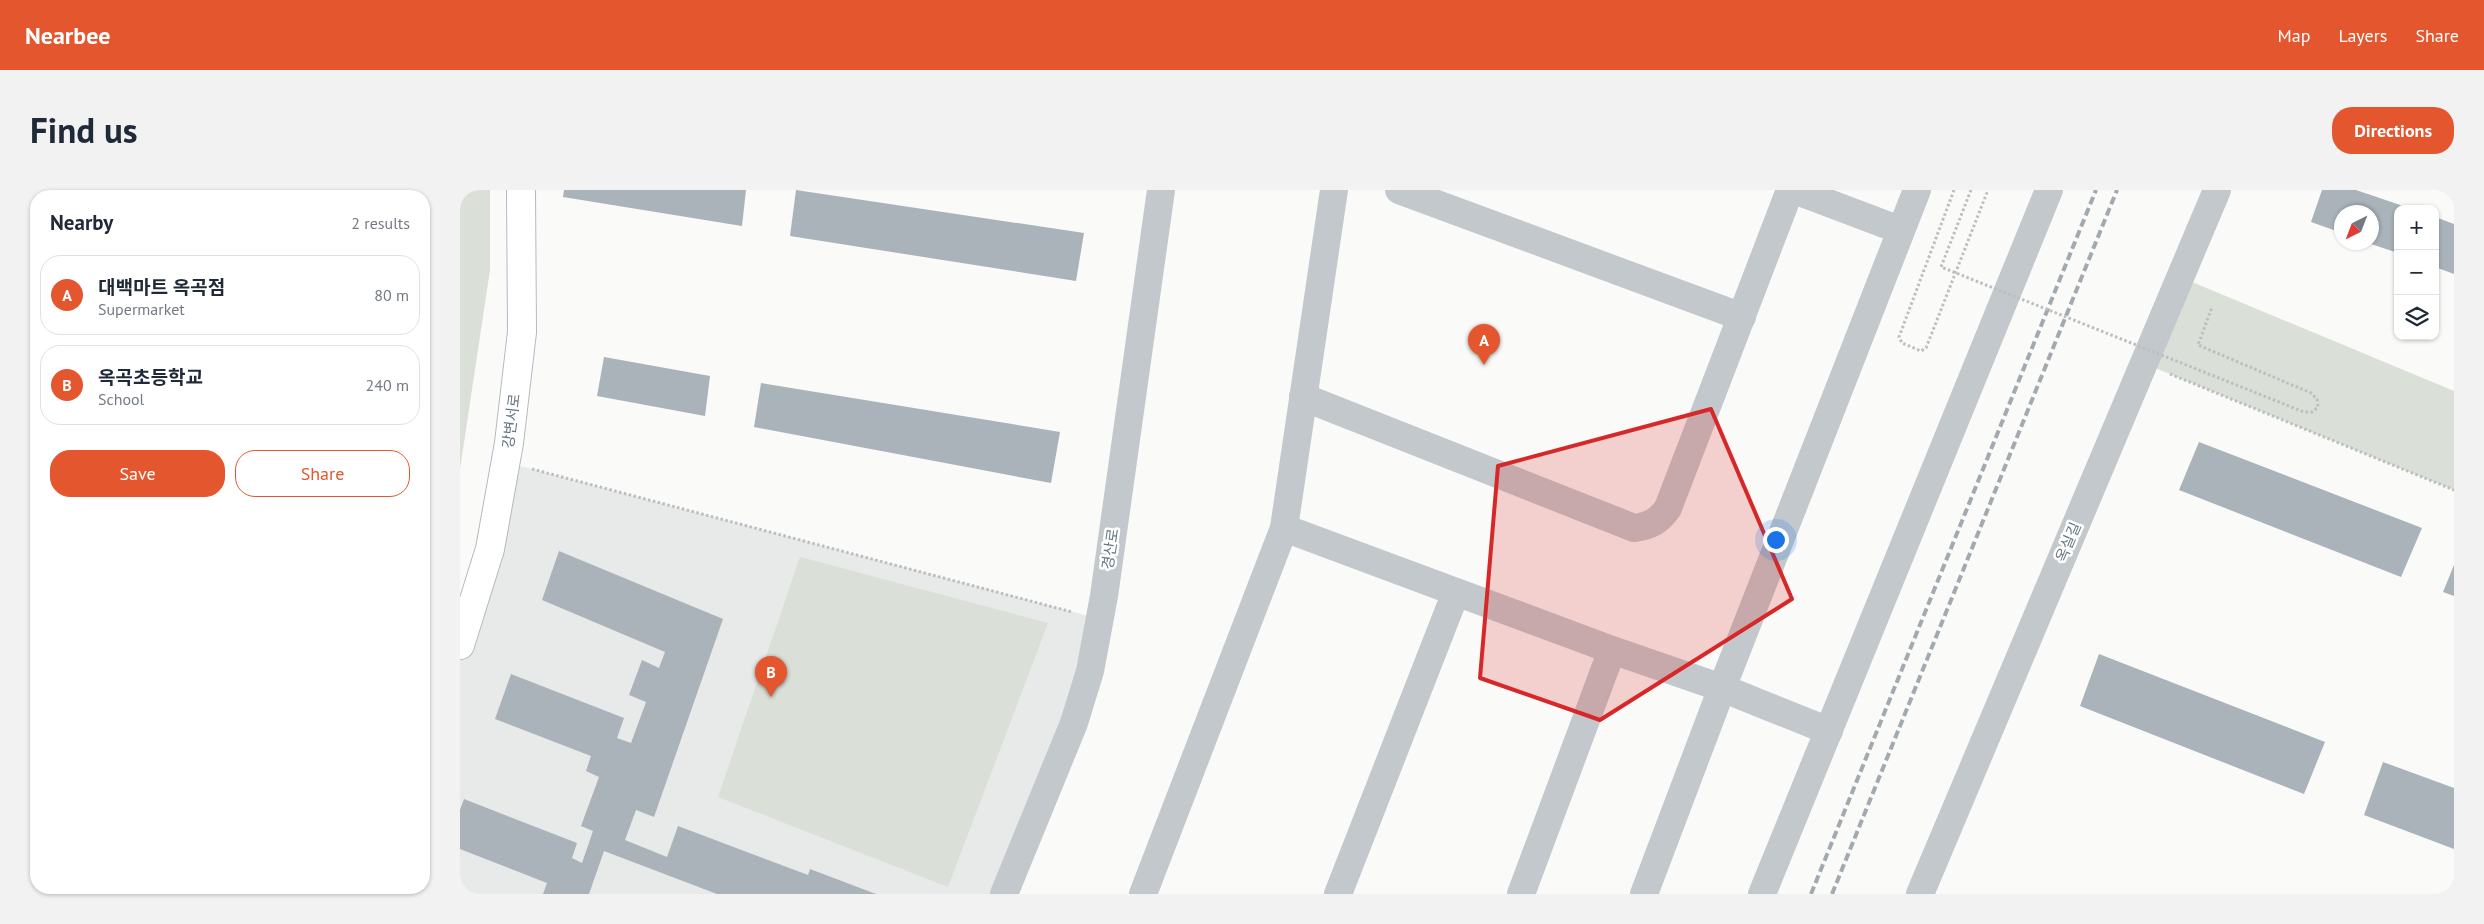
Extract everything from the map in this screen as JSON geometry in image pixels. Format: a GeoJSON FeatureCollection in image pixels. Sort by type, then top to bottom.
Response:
{"type":"FeatureCollection","features":[{"type":"Feature","properties":{"kind":"street","name":"강변서로"},"geometry":{"type":"LineString","coordinates":[[460,645],[490,549],[505,462],[522,332],[521,190]]}},
{"type":"Feature","properties":{"kind":"street","name":"경산로"},"geometry":{"type":"LineString","coordinates":[[1004,894],[1074,722],[1090,671],[1100,619],[1161,190]]}},
{"type":"Feature","properties":{"kind":"street"},"geometry":{"type":"LineString","coordinates":[[1143,894],[1284,528],[1334,190]]}},
{"type":"Feature","properties":{"kind":"street"},"geometry":{"type":"LineString","coordinates":[[1400,190],[1742,317]]}},
{"type":"Feature","properties":{"kind":"street"},"geometry":{"type":"LineString","coordinates":[[1303,397],[1634,528],[1648,526],[1662,518],[1668,508],[1792,190],[1900,230]]}},
{"type":"Feature","properties":{"kind":"street"},"geometry":{"type":"LineString","coordinates":[[1644,894],[1722,688],[1917,190]]}},
{"type":"Feature","properties":{"kind":"street"},"geometry":{"type":"LineString","coordinates":[[1762,894],[2049,190]]}},
{"type":"Feature","properties":{"kind":"street","name":"옥실길"},"geometry":{"type":"LineString","coordinates":[[1920,894],[2216,190]]}},
{"type":"Feature","properties":{"kind":"street"},"geometry":{"type":"LineString","coordinates":[[1284,528],[1612,650],[1722,688],[1829,731]]}},
{"type":"Feature","properties":{"kind":"street"},"geometry":{"type":"LineString","coordinates":[[1338,894],[1456,592]]}},
{"type":"Feature","properties":{"kind":"street"},"geometry":{"type":"LineString","coordinates":[[1521,894],[1612,650]]}},
{"type":"Feature","properties":{"kind":"path"},"geometry":{"type":"LineString","coordinates":[[1954,190],[1899,337],[1902,343],[1921,351],[1926,348],[1988,190]]}},
{"type":"Feature","properties":{"kind":"path"},"geometry":{"type":"LineString","coordinates":[[1971,190],[1941,267],[2304,412],[2312,412],[2318,406],[2317,399],[2311,393],[2198,345],[2212,307]]}},
{"type":"Feature","properties":{"kind":"path"},"geometry":{"type":"LineString","coordinates":[[2143,363],[2454,490]]}},
{"type":"Feature","properties":{"kind":"path"},"geometry":{"type":"LineString","coordinates":[[505,462],[1100,619]]}},
{"type":"Feature","properties":{"kind":"highlighted area"},"geometry":{"type":"Polygon","coordinates":[[[1711,409],[1792,599],[1600,720],[1480,678],[1498,466],[1711,409]]]}},
{"type":"Feature","properties":{"kind":"shaded area"},"geometry":{"type":"Polygon","coordinates":[[[460,190],[490,190],[490,270],[460,469],[460,190]]]}},
{"type":"Feature","properties":{"kind":"shaded area"},"geometry":{"type":"Polygon","coordinates":[[[2180,277],[2454,391],[2454,490],[2143,363],[2180,277]]]}},
{"type":"Feature","properties":{"kind":"shaded area"},"geometry":{"type":"Polygon","coordinates":[[[505,462],[1100,619],[1004,894],[460,894],[460,645],[505,462]]]}},
{"type":"Feature","properties":{"kind":"shaded area"},"geometry":{"type":"Polygon","coordinates":[[[800,557],[1048,623],[948,887],[718,797],[800,557]]]}},
{"type":"Feature","properties":{"kind":"building"},"geometry":{"type":"Polygon","coordinates":[[[564,190],[746,190],[742,226],[563,197],[564,190]]]}},
{"type":"Feature","properties":{"kind":"building"},"geometry":{"type":"Polygon","coordinates":[[[796,190],[1084,233],[1076,281],[790,236],[796,190]]]}},
{"type":"Feature","properties":{"kind":"building"},"geometry":{"type":"Polygon","coordinates":[[[2322,190],[2356,190],[2400,205],[2394,205],[2394,252],[2379,247],[2379,205],[2334,205],[2334,230],[2311,222],[2322,190]]]}},
{"type":"Feature","properties":{"kind":"building"},"geometry":{"type":"Polygon","coordinates":[[[2439,218],[2454,224],[2454,274],[2439,268],[2439,218]]]}},
{"type":"Feature","properties":{"kind":"building"},"geometry":{"type":"Polygon","coordinates":[[[604,357],[710,376],[705,416],[597,396],[604,357]]]}},
{"type":"Feature","properties":{"kind":"building"},"geometry":{"type":"Polygon","coordinates":[[[761,383],[1060,432],[1051,483],[754,427],[761,383]]]}},
{"type":"Feature","properties":{"kind":"building"},"geometry":{"type":"Polygon","coordinates":[[[2199,442],[2422,528],[2401,577],[2179,490],[2199,442]]]}},
{"type":"Feature","properties":{"kind":"building"},"geometry":{"type":"Polygon","coordinates":[[[559,551],[723,619],[654,817],[636,810],[625,840],[667,857],[678,826],[808,875],[810,869],[876,894],[717,894],[604,851],[589,894],[543,894],[547,883],[460,849],[460,810],[464,799],[577,843],[572,858],[582,863],[593,831],[581,826],[599,777],[586,771],[591,756],[495,719],[511,674],[624,718],[617,738],[631,743],[646,702],[629,695],[642,660],[659,668],[665,652],[542,600],[559,551]]]}},
{"type":"Feature","properties":{"kind":"building"},"geometry":{"type":"Polygon","coordinates":[[[2454,565],[2454,596],[2443,592],[2454,565]]]}},
{"type":"Feature","properties":{"kind":"building"},"geometry":{"type":"Polygon","coordinates":[[[2099,654],[2325,742],[2304,794],[2080,706],[2099,654]]]}},
{"type":"Feature","properties":{"kind":"building"},"geometry":{"type":"Polygon","coordinates":[[[2383,762],[2454,788],[2454,849],[2364,815],[2383,762]]]}},
{"type":"Feature","properties":{"kind":"railway"},"geometry":{"type":"LineString","coordinates":[[1811,894],[2096,190]]}},
{"type":"Feature","properties":{"kind":"railway"},"geometry":{"type":"LineString","coordinates":[[1832,894],[2117,190]]}},
{"type":"Feature","properties":{"kind":"place","name":"대백마트 옥곡점"},"geometry":{"type":"Point","coordinates":[1484,365]}},
{"type":"Feature","properties":{"kind":"place","name":"옥곡초등학교"},"geometry":{"type":"Point","coordinates":[771,697]}}]}
